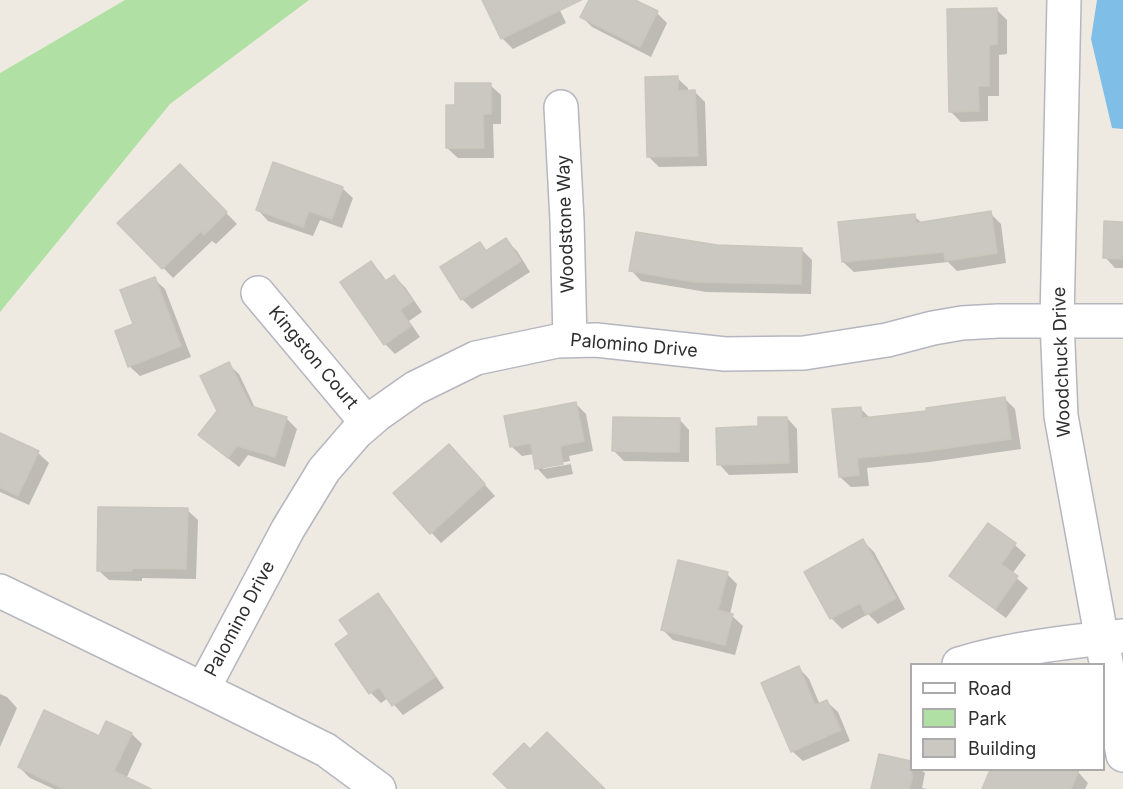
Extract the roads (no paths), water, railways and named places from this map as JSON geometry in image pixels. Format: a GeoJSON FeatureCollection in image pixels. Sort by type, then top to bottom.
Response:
{"type":"FeatureCollection","features":[{"type":"Feature","properties":{"kind":"street","name":"Woodchuck Drive"},"geometry":{"type":"LineString","coordinates":[[1064,0],[1057,321],[1061,416],[1112,637],[1123,755]]}},
{"type":"Feature","properties":{"kind":"street","name":"Woodstone Way"},"geometry":{"type":"LineString","coordinates":[[561,107],[570,340]]}},
{"type":"Feature","properties":{"kind":"street","name":"Kingston Court"},"geometry":{"type":"LineString","coordinates":[[258,293],[367,423]]}},
{"type":"Feature","properties":{"kind":"street","name":"Palomino Drive"},"geometry":{"type":"LineString","coordinates":[[203,689],[288,529],[324,470],[356,433],[387,407],[416,388],[476,358],[557,340],[596,340],[724,354],[804,353],[887,340],[962,323],[1123,321]]}},
{"type":"Feature","properties":{"kind":"street"},"geometry":{"type":"LineString","coordinates":[[0,591],[326,750],[379,789]]}},
{"type":"Feature","properties":{"kind":"street"},"geometry":{"type":"LineString","coordinates":[[963,663],[1046,645],[1112,637]]}},
{"type":"Feature","properties":{"kind":"water"},"geometry":{"type":"Polygon","coordinates":[[[1097,0],[1123,0],[1123,129],[1112,128],[1091,39],[1097,0]]]}}]}
